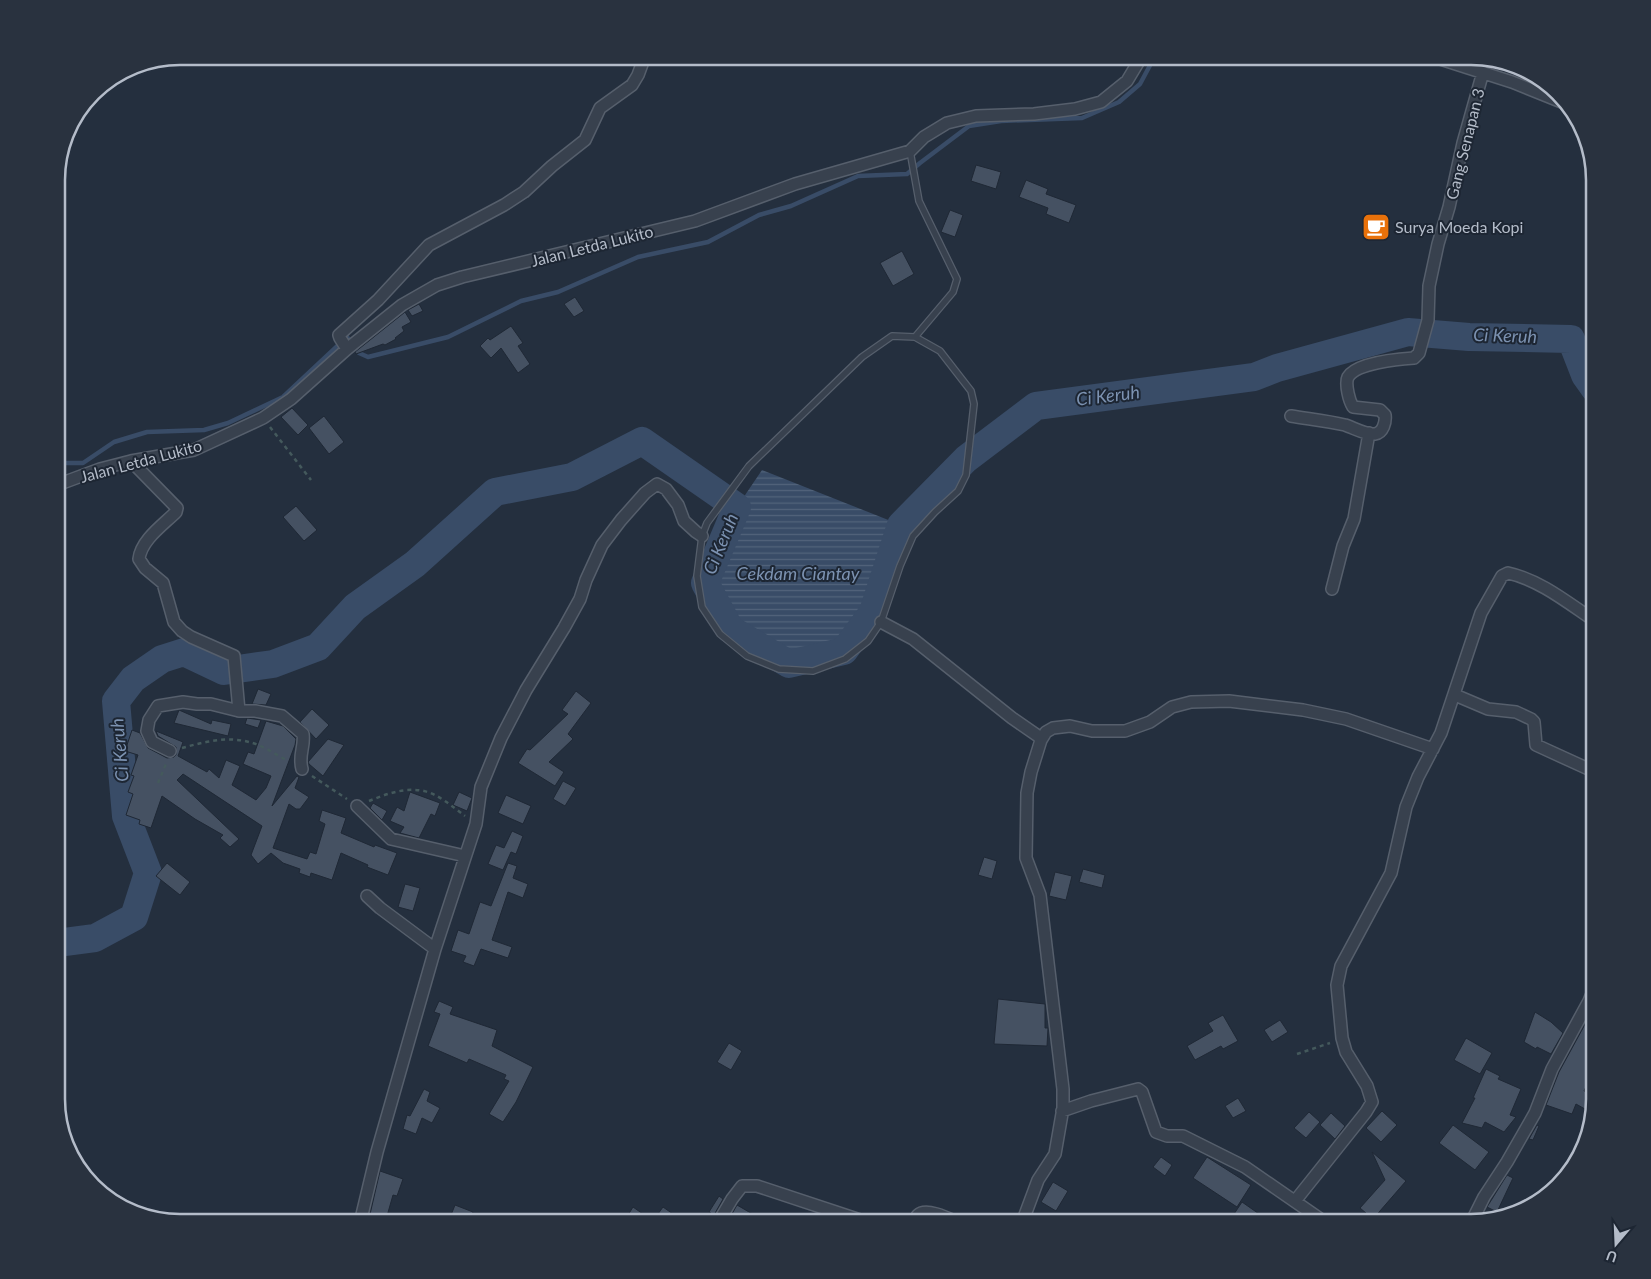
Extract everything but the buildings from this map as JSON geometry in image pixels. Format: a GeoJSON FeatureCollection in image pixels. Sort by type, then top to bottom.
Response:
{"type":"FeatureCollection","features":[{"type":"Feature","properties":{"kind":"street"},"geometry":{"type":"LineString","coordinates":[[348,344],[340,335],[343,331],[378,300],[429,245],[504,205],[524,192],[552,166],[585,140],[600,108],[632,85],[642,65]]}},
{"type":"Feature","properties":{"kind":"street","name":"Jalan Letda Lukito"},"geometry":{"type":"LineString","coordinates":[[65,482],[100,468],[131,460],[194,450],[263,418],[291,399],[348,344],[402,305],[436,285],[462,277],[695,221],[794,184],[911,154],[924,137],[948,124],[976,116],[1034,114],[1075,109],[1101,102],[1127,82],[1137,65]]}},
{"type":"Feature","properties":{"kind":"street"},"geometry":{"type":"LineString","coordinates":[[1460,65],[1512,82],[1550,97]]}},
{"type":"Feature","properties":{"kind":"street","name":"Gang Senapan 3"},"geometry":{"type":"LineString","coordinates":[[1369,433],[1375,434],[1381,431],[1386,421],[1385,415],[1380,410],[1353,407],[1347,389],[1348,378],[1355,370],[1369,365],[1414,358],[1419,353],[1428,320],[1429,286],[1438,244],[1483,72]]}},
{"type":"Feature","properties":{"kind":"street"},"geometry":{"type":"LineString","coordinates":[[1291,416],[1343,425],[1369,433],[1354,519],[1343,546],[1332,589]]}},
{"type":"Feature","properties":{"kind":"street"},"geometry":{"type":"LineString","coordinates":[[131,460],[177,508],[176,512],[144,545],[139,559],[145,568],[163,583],[174,622],[182,631],[191,637],[234,656],[239,711]]}},
{"type":"Feature","properties":{"kind":"street"},"geometry":{"type":"LineString","coordinates":[[362,1214],[377,1152],[435,950],[476,824],[481,786],[501,738],[526,690],[580,599],[593,562],[612,530],[645,494],[657,484],[666,489],[678,505],[684,521],[702,536]]}},
{"type":"Feature","properties":{"kind":"street"},"geometry":{"type":"LineString","coordinates":[[1295,1201],[1372,1102],[1367,1086],[1346,1052],[1342,1038],[1337,985],[1342,966],[1391,873],[1406,807],[1418,777],[1441,733],[1481,613],[1504,574],[1512,574],[1556,594],[1586,615]]}},
{"type":"Feature","properties":{"kind":"street"},"geometry":{"type":"LineString","coordinates":[[881,622],[913,639],[1012,718],[1038,736],[1040,740]]}},
{"type":"Feature","properties":{"kind":"street"},"geometry":{"type":"LineString","coordinates":[[1455,695],[1488,709],[1516,712],[1531,719],[1534,722],[1536,745],[1586,768]]}},
{"type":"Feature","properties":{"kind":"street"},"geometry":{"type":"LineString","coordinates":[[1025,1214],[1038,1180],[1055,1154],[1062,1111],[1063,1090],[1040,895],[1026,858],[1027,793],[1040,740],[1046,732],[1053,728],[1070,726],[1092,731],[1125,731],[1150,722],[1172,707],[1191,702],[1229,701],[1303,710],[1346,719],[1433,750]]}},
{"type":"Feature","properties":{"kind":"street"},"geometry":{"type":"LineString","coordinates":[[170,751],[152,742],[147,731],[149,720],[158,706],[183,702],[211,704],[239,711],[255,711],[282,716],[296,726],[303,734],[304,742],[299,759],[302,769]]}},
{"type":"Feature","properties":{"kind":"street"},"geometry":{"type":"LineString","coordinates":[[357,806],[391,839],[465,856]]}},
{"type":"Feature","properties":{"kind":"street"},"geometry":{"type":"LineString","coordinates":[[367,896],[435,950]]}},
{"type":"Feature","properties":{"kind":"street"},"geometry":{"type":"LineString","coordinates":[[1475,1214],[1535,1113],[1552,1069],[1586,1008]]}},
{"type":"Feature","properties":{"kind":"street"},"geometry":{"type":"LineString","coordinates":[[1062,1111],[1091,1101],[1138,1089],[1142,1092],[1156,1132],[1167,1136],[1183,1136],[1214,1150],[1246,1167],[1313,1214]]}},
{"type":"Feature","properties":{"kind":"street"},"geometry":{"type":"LineString","coordinates":[[723,1214],[742,1186],[757,1186],[841,1214]]}},
{"type":"Feature","properties":{"kind":"street"},"geometry":{"type":"LineString","coordinates":[[920,1214],[923,1212],[934,1214]]}},
{"type":"Feature","properties":{"kind":"lane"},"geometry":{"type":"LineString","coordinates":[[911,154],[919,201],[957,280],[953,292],[915,337]]}},
{"type":"Feature","properties":{"kind":"lane"},"geometry":{"type":"LineString","coordinates":[[892,336],[915,337],[940,351],[971,390],[974,404],[968,465],[966,475],[958,491],[935,512],[914,536],[900,566],[881,622],[868,641],[846,659],[813,671],[779,669],[747,656],[720,634],[702,607],[697,576],[702,536],[708,523],[737,480],[749,466],[862,357],[892,336]]}},
{"type":"Feature","properties":{"kind":"path"},"geometry":{"type":"LineString","coordinates":[[263,418],[311,480]]}},
{"type":"Feature","properties":{"kind":"path"},"geometry":{"type":"LineString","coordinates":[[1297,1054],[1342,1038]]}},
{"type":"Feature","properties":{"kind":"water","name":"Cekdam Ciantay"},"geometry":{"type":"Polygon","coordinates":[[[762,470],[901,525],[901,545],[873,612],[844,651],[789,664],[730,629],[706,583],[737,507],[762,470]]]}},
{"type":"Feature","properties":{"kind":"waterway"},"geometry":{"type":"LineString","coordinates":[[65,463],[83,463],[114,442],[147,432],[204,430],[228,423],[283,397],[347,337],[359,353],[368,357],[448,337],[521,301],[558,292],[638,257],[708,242],[759,215],[791,206],[858,176],[907,174],[969,126],[1001,121],[1082,118],[1119,102],[1140,84],[1150,65]]}},
{"type":"Feature","properties":{"kind":"waterway","name":"Ci Keruh"},"geometry":{"type":"LineString","coordinates":[[65,942],[95,938],[134,917],[148,873],[126,816],[116,701],[133,679],[162,659],[184,652],[224,671],[273,664],[318,647],[355,607],[415,564],[495,492],[572,477],[642,441],[737,507],[705,583],[730,629],[789,664],[844,651],[873,612],[901,525],[966,459],[1036,406],[1254,377],[1277,368],[1408,332],[1469,337],[1571,339],[1586,376]]}},
{"type":"Feature","properties":{"kind":"place","name":"Surya Moeda Kopi"},"geometry":{"type":"Point","coordinates":[1376,227]}}]}
